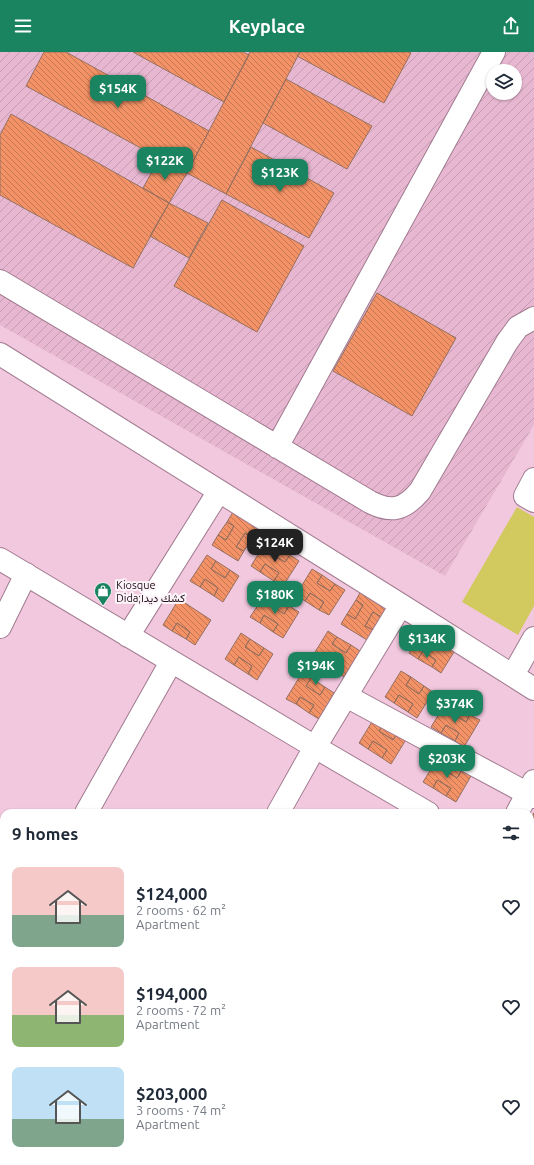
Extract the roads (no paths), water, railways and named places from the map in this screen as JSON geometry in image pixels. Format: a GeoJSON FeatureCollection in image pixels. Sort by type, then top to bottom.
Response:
{"type":"FeatureCollection","features":[{"type":"Feature","properties":{"kind":"street"},"geometry":{"type":"LineString","coordinates":[[278,447],[494,52]]}},
{"type":"Feature","properties":{"kind":"street"},"geometry":{"type":"LineString","coordinates":[[0,281],[378,506],[387,509],[396,509],[406,505],[420,491],[506,342],[518,327],[534,318]]}},
{"type":"Feature","properties":{"kind":"street"},"geometry":{"type":"LineString","coordinates":[[1,358],[218,491],[534,689]]}},
{"type":"Feature","properties":{"kind":"street"},"geometry":{"type":"LineString","coordinates":[[128,636],[218,491]]}},
{"type":"Feature","properties":{"kind":"street"},"geometry":{"type":"LineString","coordinates":[[0,559],[314,747],[421,809]]}},
{"type":"Feature","properties":{"kind":"street"},"geometry":{"type":"LineString","coordinates":[[0,627],[26,574]]}},
{"type":"Feature","properties":{"kind":"street"},"geometry":{"type":"LineString","coordinates":[[280,809],[314,747],[401,605]]}},
{"type":"Feature","properties":{"kind":"street"},"geometry":{"type":"LineString","coordinates":[[513,675],[534,638]]}},
{"type":"Feature","properties":{"kind":"street"},"geometry":{"type":"LineString","coordinates":[[88,809],[171,662]]}},
{"type":"Feature","properties":{"kind":"street"},"geometry":{"type":"LineString","coordinates":[[346,696],[532,790],[520,809]]}},
{"type":"Feature","properties":{"kind":"place","name":"Kiosque Dida;كشك ديدا"},"geometry":{"type":"Point","coordinates":[103,606]}}]}
